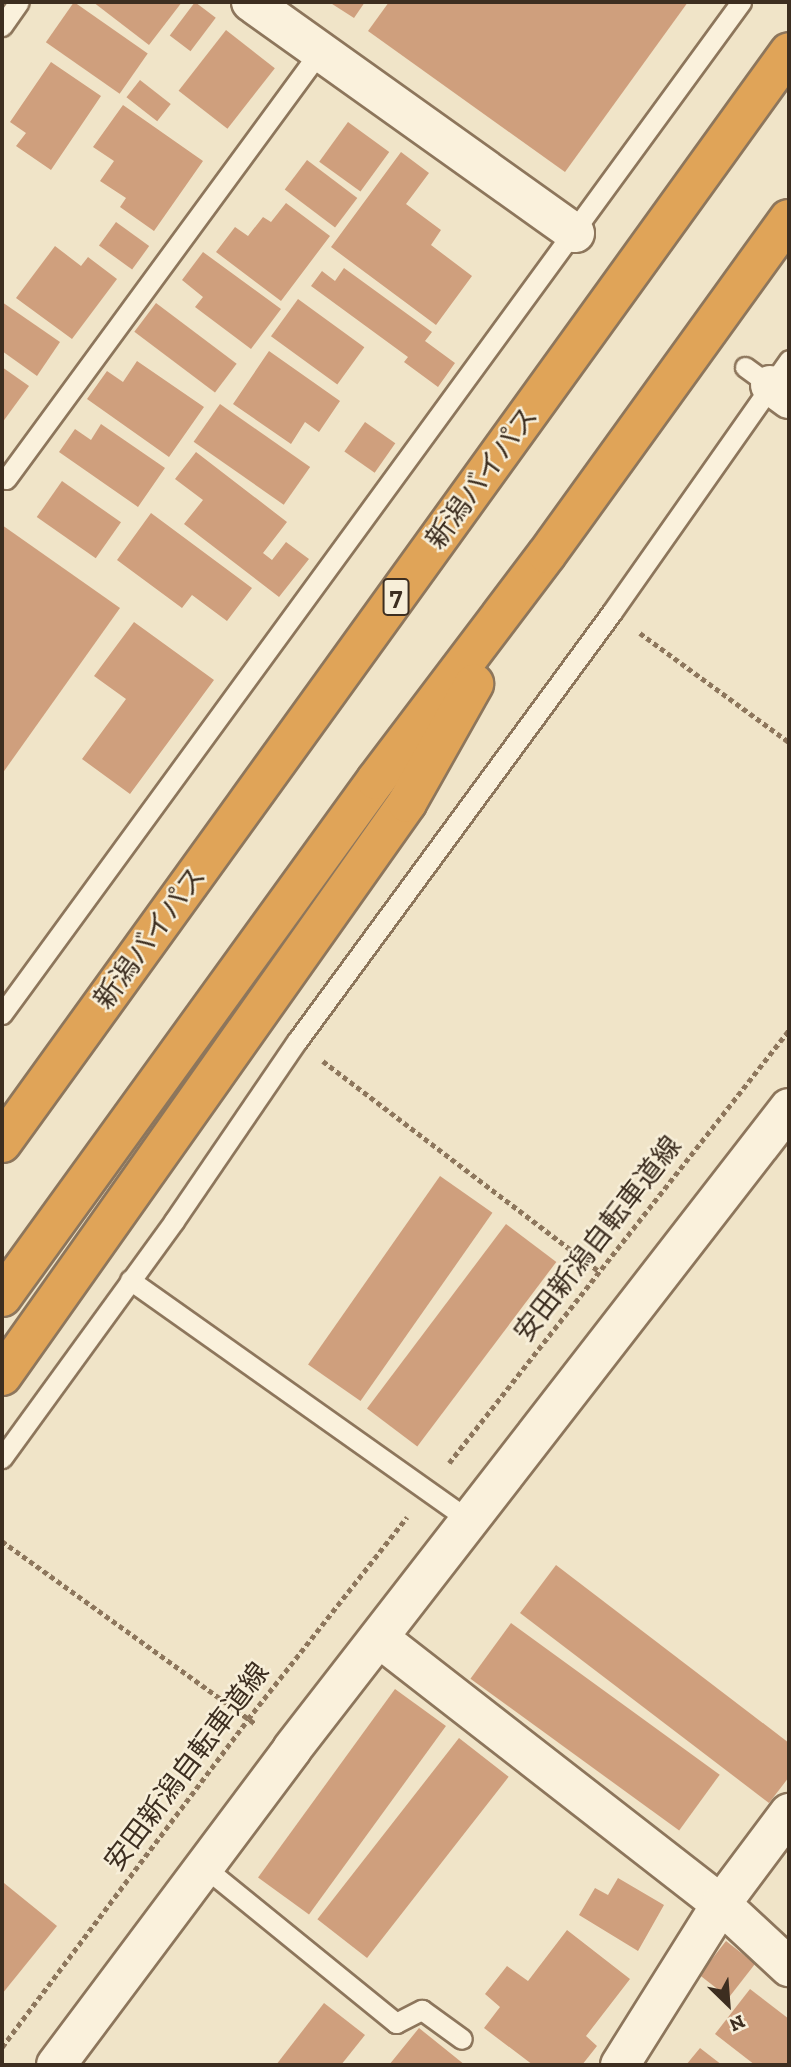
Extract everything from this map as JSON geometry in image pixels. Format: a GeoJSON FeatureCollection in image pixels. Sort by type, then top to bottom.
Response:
{"type":"FeatureCollection","features":[{"type":"Feature","properties":{"kind":"highway","name":"新潟バイパス"},"geometry":{"type":"LineString","coordinates":[[2,1143],[789,52]]}},
{"type":"Feature","properties":{"kind":"highway"},"geometry":{"type":"LineString","coordinates":[[2,1297],[376,780],[547,554],[789,219]]}},
{"type":"Feature","properties":{"kind":"highway"},"geometry":{"type":"LineString","coordinates":[[2,1376],[407,803],[547,554]]}},
{"type":"Feature","properties":{"kind":"street"},"geometry":{"type":"LineString","coordinates":[[251,2],[583,239]]}},
{"type":"Feature","properties":{"kind":"street"},"geometry":{"type":"LineString","coordinates":[[56,2065],[292,1749],[789,1108]]}},
{"type":"Feature","properties":{"kind":"street"},"geometry":{"type":"LineString","coordinates":[[379,1638],[721,1904],[789,1967]]}},
{"type":"Feature","properties":{"kind":"street"},"geometry":{"type":"LineString","coordinates":[[620,2065],[721,1904],[789,1813]]}},
{"type":"Feature","properties":{"kind":"lane"},"geometry":{"type":"LineString","coordinates":[[2,26],[19,2]]}},
{"type":"Feature","properties":{"kind":"lane"},"geometry":{"type":"LineString","coordinates":[[2,1014],[583,239],[741,2]]}},
{"type":"Feature","properties":{"kind":"lane"},"geometry":{"type":"LineString","coordinates":[[6,479],[320,51]]}},
{"type":"Feature","properties":{"kind":"lane"},"geometry":{"type":"LineString","coordinates":[[2,1458],[297,1041],[612,612],[774,378]]}},
{"type":"Feature","properties":{"kind":"lane"},"geometry":{"type":"LineString","coordinates":[[130,1280],[470,1521]]}},
{"type":"Feature","properties":{"kind":"lane"},"geometry":{"type":"LineString","coordinates":[[203,1866],[396,2023],[422,2010],[462,2039]]}},
{"type":"Feature","properties":{"kind":"path"},"geometry":{"type":"LineString","coordinates":[[612,612],[789,742]]}},
{"type":"Feature","properties":{"kind":"path","name":"安田新潟自転車道線"},"geometry":{"type":"LineString","coordinates":[[440,1474],[789,1030]]}},
{"type":"Feature","properties":{"kind":"path"},"geometry":{"type":"LineString","coordinates":[[297,1041],[599,1272],[641,1301]]}},
{"type":"Feature","properties":{"kind":"path","name":"安田新潟自転車道線"},"geometry":{"type":"LineString","coordinates":[[2,2047],[248,1719],[409,1515]]}},
{"type":"Feature","properties":{"kind":"path"},"geometry":{"type":"LineString","coordinates":[[2,1541],[292,1749]]}},
{"type":"Feature","properties":{"kind":"building"},"geometry":{"type":"Polygon","coordinates":[[[74,2],[148,54],[120,94],[46,42],[74,2]]]}},
{"type":"Feature","properties":{"kind":"building"},"geometry":{"type":"Polygon","coordinates":[[[93,2],[182,2],[149,45],[93,2]]]}},
{"type":"Feature","properties":{"kind":"building"},"geometry":{"type":"Polygon","coordinates":[[[195,2],[216,18],[190,51],[170,36],[195,2]]]}},
{"type":"Feature","properties":{"kind":"building"},"geometry":{"type":"Polygon","coordinates":[[[329,2],[365,2],[354,18],[329,2]]]}},
{"type":"Feature","properties":{"kind":"building"},"geometry":{"type":"Polygon","coordinates":[[[389,2],[688,2],[565,172],[368,31],[389,2]]]}},
{"type":"Feature","properties":{"kind":"building"},"geometry":{"type":"Polygon","coordinates":[[[226,30],[275,68],[227,129],[179,91],[226,30]]]}},
{"type":"Feature","properties":{"kind":"building"},"geometry":{"type":"Polygon","coordinates":[[[51,62],[101,96],[51,170],[16,146],[26,133],[10,122],[51,62]]]}},
{"type":"Feature","properties":{"kind":"building"},"geometry":{"type":"Polygon","coordinates":[[[140,80],[171,104],[157,121],[126,97],[140,80]]]}},
{"type":"Feature","properties":{"kind":"building"},"geometry":{"type":"Polygon","coordinates":[[[123,105],[203,161],[154,231],[120,207],[126,198],[100,181],[114,161],[93,147],[123,105]]]}},
{"type":"Feature","properties":{"kind":"building"},"geometry":{"type":"Polygon","coordinates":[[[348,122],[389,152],[360,192],[319,162],[348,122]]]}},
{"type":"Feature","properties":{"kind":"building"},"geometry":{"type":"Polygon","coordinates":[[[401,152],[429,173],[406,204],[441,230],[431,245],[472,276],[436,325],[331,247],[401,152]]]}},
{"type":"Feature","properties":{"kind":"building"},"geometry":{"type":"Polygon","coordinates":[[[307,160],[357,198],[335,227],[285,190],[307,160]]]}},
{"type":"Feature","properties":{"kind":"building"},"geometry":{"type":"Polygon","coordinates":[[[286,203],[330,236],[281,301],[216,252],[235,227],[248,236],[263,217],[271,222],[286,203]]]}},
{"type":"Feature","properties":{"kind":"building"},"geometry":{"type":"Polygon","coordinates":[[[116,222],[149,246],[132,270],[99,245],[116,222]]]}},
{"type":"Feature","properties":{"kind":"building"},"geometry":{"type":"Polygon","coordinates":[[[55,246],[81,266],[88,257],[117,279],[72,339],[16,298],[55,246]]]}},
{"type":"Feature","properties":{"kind":"building"},"geometry":{"type":"Polygon","coordinates":[[[203,252],[281,309],[251,349],[195,307],[203,297],[182,280],[203,252]]]}},
{"type":"Feature","properties":{"kind":"building"},"geometry":{"type":"Polygon","coordinates":[[[344,268],[432,332],[425,341],[455,363],[438,387],[404,362],[408,357],[311,286],[322,271],[335,281],[344,268]]]}},
{"type":"Feature","properties":{"kind":"building"},"geometry":{"type":"Polygon","coordinates":[[[298,299],[364,347],[337,384],[271,336],[298,299]]]}},
{"type":"Feature","properties":{"kind":"building"},"geometry":{"type":"Polygon","coordinates":[[[2,302],[60,342],[37,376],[2,351],[2,302]]]}},
{"type":"Feature","properties":{"kind":"building"},"geometry":{"type":"Polygon","coordinates":[[[156,303],[237,364],[215,393],[134,332],[156,303]]]}},
{"type":"Feature","properties":{"kind":"building"},"geometry":{"type":"Polygon","coordinates":[[[269,351],[340,401],[319,432],[305,422],[291,444],[233,404],[269,351]]]}},
{"type":"Feature","properties":{"kind":"building"},"geometry":{"type":"Polygon","coordinates":[[[137,361],[204,407],[169,457],[87,399],[107,371],[123,382],[137,361]]]}},
{"type":"Feature","properties":{"kind":"building"},"geometry":{"type":"Polygon","coordinates":[[[2,367],[29,386],[2,423],[2,367]]]}},
{"type":"Feature","properties":{"kind":"building"},"geometry":{"type":"Polygon","coordinates":[[[220,404],[310,467],[284,505],[194,442],[220,404]]]}},
{"type":"Feature","properties":{"kind":"building"},"geometry":{"type":"Polygon","coordinates":[[[365,422],[395,443],[375,473],[344,451],[365,422]]]}},
{"type":"Feature","properties":{"kind":"building"},"geometry":{"type":"Polygon","coordinates":[[[101,424],[165,468],[138,507],[59,452],[75,429],[91,440],[101,424]]]}},
{"type":"Feature","properties":{"kind":"building"},"geometry":{"type":"Polygon","coordinates":[[[196,452],[287,522],[263,553],[272,560],[286,542],[309,559],[279,597],[184,524],[203,500],[175,479],[196,452]]]}},
{"type":"Feature","properties":{"kind":"building"},"geometry":{"type":"Polygon","coordinates":[[[62,481],[121,522],[96,558],[37,517],[62,481]]]}},
{"type":"Feature","properties":{"kind":"building"},"geometry":{"type":"Polygon","coordinates":[[[151,513],[252,588],[227,621],[192,595],[182,608],[117,560],[151,513]]]}},
{"type":"Feature","properties":{"kind":"building"},"geometry":{"type":"Polygon","coordinates":[[[2,525],[120,608],[2,774],[2,525]]]}},
{"type":"Feature","properties":{"kind":"building"},"geometry":{"type":"Polygon","coordinates":[[[134,622],[214,680],[130,794],[82,759],[126,699],[94,676],[134,622]]]}},
{"type":"Feature","properties":{"kind":"building"},"geometry":{"type":"Polygon","coordinates":[[[440,1176],[492,1213],[361,1401],[308,1364],[440,1176]]]}},
{"type":"Feature","properties":{"kind":"building"},"geometry":{"type":"Polygon","coordinates":[[[506,1224],[556,1262],[417,1446],[367,1408],[506,1224]]]}},
{"type":"Feature","properties":{"kind":"building"},"geometry":{"type":"Polygon","coordinates":[[[556,1565],[789,1743],[789,1777],[769,1803],[520,1613],[556,1565]]]}},
{"type":"Feature","properties":{"kind":"building"},"geometry":{"type":"Polygon","coordinates":[[[511,1623],[720,1775],[679,1830],[470,1679],[511,1623]]]}},
{"type":"Feature","properties":{"kind":"building"},"geometry":{"type":"Polygon","coordinates":[[[395,1689],[446,1726],[309,1915],[258,1878],[395,1689]]]}},
{"type":"Feature","properties":{"kind":"building"},"geometry":{"type":"Polygon","coordinates":[[[459,1738],[509,1777],[367,1958],[317,1919],[459,1738]]]}},
{"type":"Feature","properties":{"kind":"building"},"geometry":{"type":"Polygon","coordinates":[[[618,1878],[664,1905],[638,1951],[579,1915],[595,1888],[608,1895],[618,1878]]]}},
{"type":"Feature","properties":{"kind":"building"},"geometry":{"type":"Polygon","coordinates":[[[4,1883],[57,1926],[2,1994],[2,1885],[4,1883]]]}},
{"type":"Feature","properties":{"kind":"building"},"geometry":{"type":"Polygon","coordinates":[[[567,1930],[630,1979],[586,2036],[597,2046],[582,2065],[533,2065],[484,2028],[500,2007],[485,1994],[507,1966],[528,1981],[567,1930]]]}},
{"type":"Feature","properties":{"kind":"building"},"geometry":{"type":"Polygon","coordinates":[[[726,1941],[755,1964],[729,1998],[700,1975],[726,1941]]]}},
{"type":"Feature","properties":{"kind":"building"},"geometry":{"type":"Polygon","coordinates":[[[750,1989],[789,2019],[789,2065],[755,2065],[715,2034],[750,1989]]]}},
{"type":"Feature","properties":{"kind":"building"},"geometry":{"type":"Polygon","coordinates":[[[324,2003],[365,2035],[341,2065],[276,2065],[324,2003]]]}},
{"type":"Feature","properties":{"kind":"building"},"geometry":{"type":"Polygon","coordinates":[[[419,2028],[465,2065],[389,2065],[419,2028]]]}},
{"type":"Feature","properties":{"kind":"building"},"geometry":{"type":"Polygon","coordinates":[[[700,2048],[722,2065],[686,2065],[700,2048]]]}}]}
